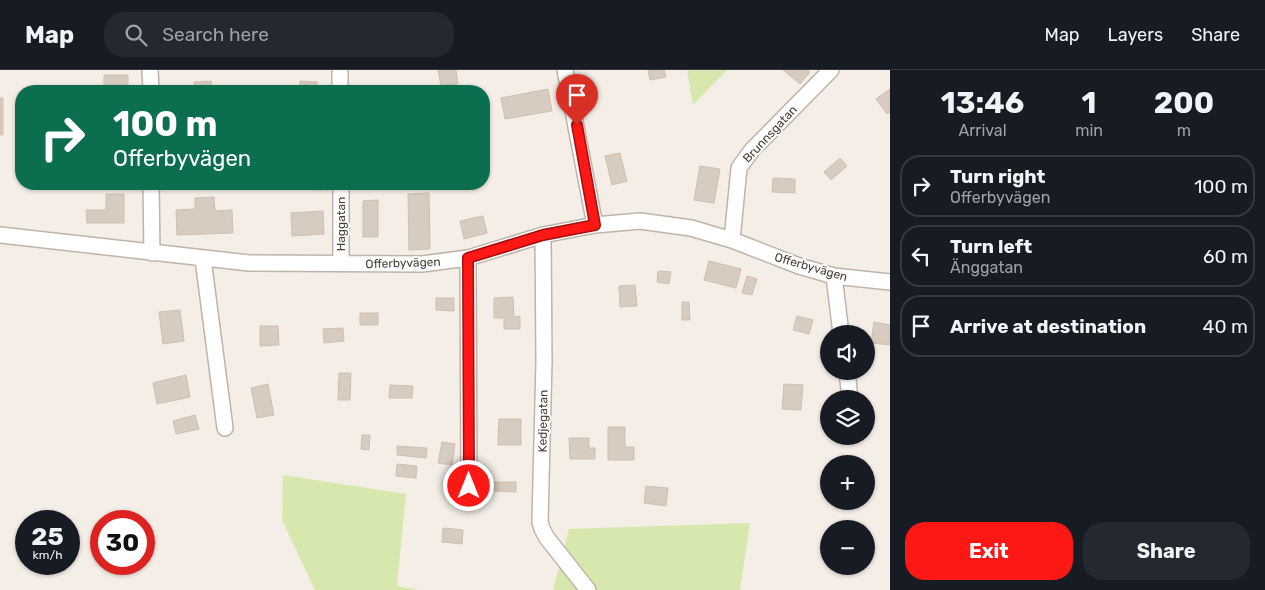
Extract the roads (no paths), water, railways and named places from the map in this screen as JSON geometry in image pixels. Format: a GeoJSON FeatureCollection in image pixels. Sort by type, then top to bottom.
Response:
{"type":"FeatureCollection","features":[{"type":"Feature","properties":{"kind":"street"},"geometry":{"type":"LineString","coordinates":[[150,70],[151,85]]}},
{"type":"Feature","properties":{"kind":"street"},"geometry":{"type":"LineString","coordinates":[[340,70],[340,85]]}},
{"type":"Feature","properties":{"kind":"street"},"geometry":{"type":"LineString","coordinates":[[565,70],[595,225]]}},
{"type":"Feature","properties":{"kind":"street","name":"Brunnsgatan"},"geometry":{"type":"LineString","coordinates":[[732,240],[740,168],[752,150],[831,70]]}},
{"type":"Feature","properties":{"kind":"street"},"geometry":{"type":"LineString","coordinates":[[151,190],[152,253]]}},
{"type":"Feature","properties":{"kind":"street","name":"Haggatan"},"geometry":{"type":"LineString","coordinates":[[341,190],[341,264]]}},
{"type":"Feature","properties":{"kind":"street","name":"Offerbyvägen"},"geometry":{"type":"LineString","coordinates":[[0,235],[249,263],[422,264],[468,258],[543,235],[595,225],[640,221],[691,228],[732,240],[799,266],[834,276],[890,282]]}},
{"type":"Feature","properties":{"kind":"street","name":"Kedjegatan"},"geometry":{"type":"LineString","coordinates":[[543,235],[544,361],[540,522],[547,538],[588,590]]}},
{"type":"Feature","properties":{"kind":"street"},"geometry":{"type":"LineString","coordinates":[[468,258],[469,486]]}},
{"type":"Feature","properties":{"kind":"street"},"geometry":{"type":"LineString","coordinates":[[203,259],[226,428]]}},
{"type":"Feature","properties":{"kind":"street"},"geometry":{"type":"LineString","coordinates":[[834,276],[840,325]]}}]}
